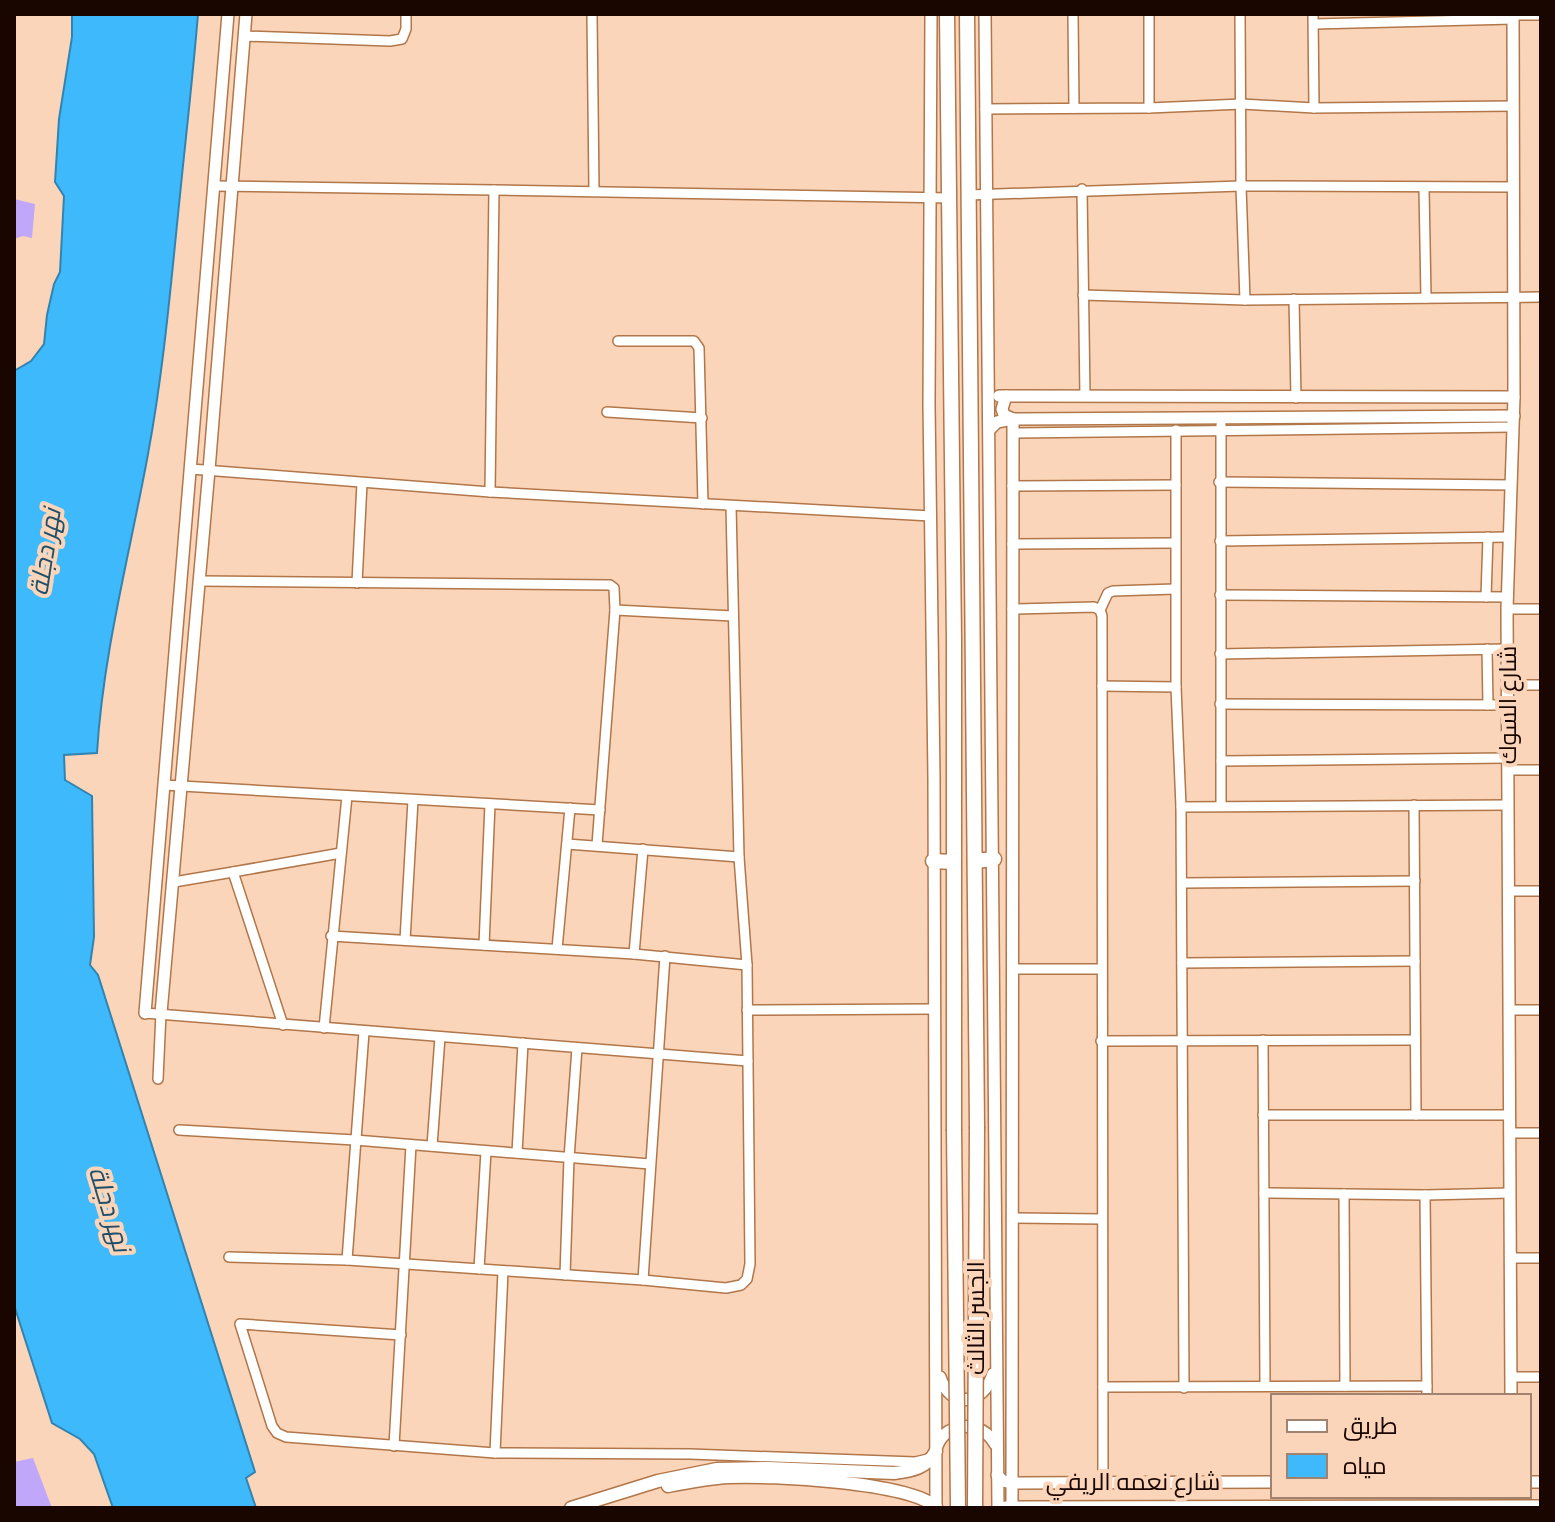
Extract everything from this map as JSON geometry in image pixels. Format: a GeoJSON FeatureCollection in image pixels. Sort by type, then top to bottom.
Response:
{"type":"FeatureCollection","features":[{"type":"Feature","properties":{"kind":"main road","name":"الجسر الثالث"},"geometry":{"type":"LineString","coordinates":[[947,14],[951,198],[958,1508]]}},
{"type":"Feature","properties":{"kind":"main road","name":"الجسر الثالث"},"geometry":{"type":"LineString","coordinates":[[967,14],[977,1127],[975,1508]]}},
{"type":"Feature","properties":{"kind":"main road"},"geometry":{"type":"LineString","coordinates":[[975,861],[994,859]]}},
{"type":"Feature","properties":{"kind":"main road"},"geometry":{"type":"LineString","coordinates":[[933,861],[953,862]]}},
{"type":"Feature","properties":{"kind":"main road"},"geometry":{"type":"LineString","coordinates":[[592,1508],[694,1472],[740,1467],[894,1473],[927,1464],[936,1451]]}},
{"type":"Feature","properties":{"kind":"main road"},"geometry":{"type":"LineString","coordinates":[[571,1508],[657,1484],[727,1477],[775,1478],[899,1492],[928,1500],[936,1508]]}},
{"type":"Feature","properties":{"kind":"street"},"geometry":{"type":"LineString","coordinates":[[228,14],[145,1013],[748,1061]]}},
{"type":"Feature","properties":{"kind":"street"},"geometry":{"type":"LineString","coordinates":[[158,1079],[161,1013],[246,14]]}},
{"type":"Feature","properties":{"kind":"street"},"geometry":{"type":"LineString","coordinates":[[244,36],[390,41],[402,39],[406,14]]}},
{"type":"Feature","properties":{"kind":"street"},"geometry":{"type":"LineString","coordinates":[[592,14],[594,191]]}},
{"type":"Feature","properties":{"kind":"street"},"geometry":{"type":"LineString","coordinates":[[931,14],[929,404],[936,1508]]}},
{"type":"Feature","properties":{"kind":"street"},"geometry":{"type":"LineString","coordinates":[[985,14],[994,859],[996,1449],[997,1475],[1006,1507]]}},
{"type":"Feature","properties":{"kind":"street"},"geometry":{"type":"LineString","coordinates":[[1073,14],[1074,108]]}},
{"type":"Feature","properties":{"kind":"street"},"geometry":{"type":"LineString","coordinates":[[1149,14],[1149,108]]}},
{"type":"Feature","properties":{"kind":"street"},"geometry":{"type":"LineString","coordinates":[[1240,14],[1245,300]]}},
{"type":"Feature","properties":{"kind":"street"},"geometry":{"type":"LineString","coordinates":[[1314,108],[1314,19],[1541,15]]}},
{"type":"Feature","properties":{"kind":"street","name":"شارع السوك"},"geometry":{"type":"LineString","coordinates":[[1511,1394],[1507,603],[1514,397],[1513,16]]}},
{"type":"Feature","properties":{"kind":"street"},"geometry":{"type":"LineString","coordinates":[[985,109],[1242,104],[1314,108],[1513,106]]}},
{"type":"Feature","properties":{"kind":"street"},"geometry":{"type":"LineString","coordinates":[[214,186],[951,198]]}},
{"type":"Feature","properties":{"kind":"street"},"geometry":{"type":"LineString","coordinates":[[968,195],[1241,186],[1514,187]]}},
{"type":"Feature","properties":{"kind":"street"},"geometry":{"type":"LineString","coordinates":[[1424,188],[1426,298]]}},
{"type":"Feature","properties":{"kind":"street"},"geometry":{"type":"LineString","coordinates":[[1082,189],[1085,396]]}},
{"type":"Feature","properties":{"kind":"street"},"geometry":{"type":"LineString","coordinates":[[490,492],[494,190]]}},
{"type":"Feature","properties":{"kind":"street"},"geometry":{"type":"LineString","coordinates":[[205,284],[224,286]]}},
{"type":"Feature","properties":{"kind":"street"},"geometry":{"type":"LineString","coordinates":[[1083,295],[1245,300],[1541,297]]}},
{"type":"Feature","properties":{"kind":"street"},"geometry":{"type":"LineString","coordinates":[[1294,299],[1296,398]]}},
{"type":"Feature","properties":{"kind":"street"},"geometry":{"type":"LineString","coordinates":[[618,341],[694,341],[699,348],[703,504]]}},
{"type":"Feature","properties":{"kind":"street"},"geometry":{"type":"LineString","coordinates":[[988,395],[1514,397]]}},
{"type":"Feature","properties":{"kind":"street"},"geometry":{"type":"LineString","coordinates":[[1006,396],[1002,409],[1004,415],[1013,419]]}},
{"type":"Feature","properties":{"kind":"street"},"geometry":{"type":"LineString","coordinates":[[607,412],[702,418]]}},
{"type":"Feature","properties":{"kind":"street"},"geometry":{"type":"LineString","coordinates":[[989,430],[997,422],[1013,419],[1221,423],[1513,421]]}},
{"type":"Feature","properties":{"kind":"street"},"geometry":{"type":"LineString","coordinates":[[1006,1507],[1013,1483],[1013,419]]}},
{"type":"Feature","properties":{"kind":"street"},"geometry":{"type":"LineString","coordinates":[[1013,433],[1176,430],[1221,423]]}},
{"type":"Feature","properties":{"kind":"street"},"geometry":{"type":"LineString","coordinates":[[1221,423],[1221,806]]}},
{"type":"Feature","properties":{"kind":"street"},"geometry":{"type":"LineString","coordinates":[[1176,430],[1184,1388]]}},
{"type":"Feature","properties":{"kind":"street"},"geometry":{"type":"LineString","coordinates":[[191,469],[490,492],[931,516]]}},
{"type":"Feature","properties":{"kind":"street"},"geometry":{"type":"LineString","coordinates":[[1219,482],[1511,485]]}},
{"type":"Feature","properties":{"kind":"street"},"geometry":{"type":"LineString","coordinates":[[357,583],[362,483]]}},
{"type":"Feature","properties":{"kind":"street"},"geometry":{"type":"LineString","coordinates":[[1012,486],[1176,485]]}},
{"type":"Feature","properties":{"kind":"street"},"geometry":{"type":"LineString","coordinates":[[229,1257],[347,1260],[726,1288],[741,1285],[747,1279],[750,1264],[747,965],[739,857],[731,506]]}},
{"type":"Feature","properties":{"kind":"street"},"geometry":{"type":"LineString","coordinates":[[1486,597],[1488,537]]}},
{"type":"Feature","properties":{"kind":"street"},"geometry":{"type":"LineString","coordinates":[[1220,541],[1510,537]]}},
{"type":"Feature","properties":{"kind":"street"},"geometry":{"type":"LineString","coordinates":[[1012,544],[1175,543]]}},
{"type":"Feature","properties":{"kind":"street"},"geometry":{"type":"LineString","coordinates":[[199,581],[610,585],[614,588],[615,610],[597,845]]}},
{"type":"Feature","properties":{"kind":"street"},"geometry":{"type":"LineString","coordinates":[[1103,1483],[1100,610],[1108,593],[1113,591],[1175,589]]}},
{"type":"Feature","properties":{"kind":"street"},"geometry":{"type":"LineString","coordinates":[[1220,595],[1486,597],[1541,609]]}},
{"type":"Feature","properties":{"kind":"street"},"geometry":{"type":"LineString","coordinates":[[1012,609],[1094,607],[1100,610]]}},
{"type":"Feature","properties":{"kind":"street"},"geometry":{"type":"LineString","coordinates":[[615,610],[733,616]]}},
{"type":"Feature","properties":{"kind":"street"},"geometry":{"type":"LineString","coordinates":[[1487,649],[1488,705]]}},
{"type":"Feature","properties":{"kind":"street"},"geometry":{"type":"LineString","coordinates":[[1220,654],[1507,649]]}},
{"type":"Feature","properties":{"kind":"street"},"geometry":{"type":"LineString","coordinates":[[1508,685],[1541,685]]}},
{"type":"Feature","properties":{"kind":"street"},"geometry":{"type":"LineString","coordinates":[[1102,686],[1176,687]]}},
{"type":"Feature","properties":{"kind":"street"},"geometry":{"type":"LineString","coordinates":[[1220,704],[1508,705]]}},
{"type":"Feature","properties":{"kind":"street"},"geometry":{"type":"LineString","coordinates":[[1221,761],[1508,764],[1541,770]]}},
{"type":"Feature","properties":{"kind":"street"},"geometry":{"type":"LineString","coordinates":[[164,785],[600,810]]}},
{"type":"Feature","properties":{"kind":"street"},"geometry":{"type":"LineString","coordinates":[[324,1028],[347,796]]}},
{"type":"Feature","properties":{"kind":"street"},"geometry":{"type":"LineString","coordinates":[[405,940],[413,800]]}},
{"type":"Feature","properties":{"kind":"street"},"geometry":{"type":"LineString","coordinates":[[484,945],[490,804]]}},
{"type":"Feature","properties":{"kind":"street"},"geometry":{"type":"LineString","coordinates":[[1414,805],[1416,1115]]}},
{"type":"Feature","properties":{"kind":"street"},"geometry":{"type":"LineString","coordinates":[[1181,807],[1508,805]]}},
{"type":"Feature","properties":{"kind":"street"},"geometry":{"type":"LineString","coordinates":[[557,949],[570,808]]}},
{"type":"Feature","properties":{"kind":"street"},"geometry":{"type":"LineString","coordinates":[[567,844],[739,857]]}},
{"type":"Feature","properties":{"kind":"street"},"geometry":{"type":"LineString","coordinates":[[634,954],[643,849]]}},
{"type":"Feature","properties":{"kind":"street"},"geometry":{"type":"LineString","coordinates":[[174,882],[341,853]]}},
{"type":"Feature","properties":{"kind":"street"},"geometry":{"type":"LineString","coordinates":[[233,872],[283,1025]]}},
{"type":"Feature","properties":{"kind":"street"},"geometry":{"type":"LineString","coordinates":[[1182,883],[1415,881]]}},
{"type":"Feature","properties":{"kind":"street"},"geometry":{"type":"LineString","coordinates":[[1509,891],[1541,891]]}},
{"type":"Feature","properties":{"kind":"street"},"geometry":{"type":"LineString","coordinates":[[331,936],[665,956],[747,965]]}},
{"type":"Feature","properties":{"kind":"street"},"geometry":{"type":"LineString","coordinates":[[643,1280],[665,956]]}},
{"type":"Feature","properties":{"kind":"street"},"geometry":{"type":"LineString","coordinates":[[1182,963],[1415,961]]}},
{"type":"Feature","properties":{"kind":"street"},"geometry":{"type":"LineString","coordinates":[[1013,969],[1101,969]]}},
{"type":"Feature","properties":{"kind":"street"},"geometry":{"type":"LineString","coordinates":[[747,1010],[934,1009]]}},
{"type":"Feature","properties":{"kind":"street"},"geometry":{"type":"LineString","coordinates":[[1509,1010],[1541,1010]]}},
{"type":"Feature","properties":{"kind":"street"},"geometry":{"type":"LineString","coordinates":[[995,1018],[1013,1018]]}},
{"type":"Feature","properties":{"kind":"street"},"geometry":{"type":"LineString","coordinates":[[347,1260],[364,1032]]}},
{"type":"Feature","properties":{"kind":"street"},"geometry":{"type":"LineString","coordinates":[[432,1146],[440,1037]]}},
{"type":"Feature","properties":{"kind":"street"},"geometry":{"type":"LineString","coordinates":[[1263,1040],[1265,1386]]}},
{"type":"Feature","properties":{"kind":"street"},"geometry":{"type":"LineString","coordinates":[[1101,1041],[1415,1040]]}},
{"type":"Feature","properties":{"kind":"street"},"geometry":{"type":"LineString","coordinates":[[517,1153],[523,1043]]}},
{"type":"Feature","properties":{"kind":"street"},"geometry":{"type":"LineString","coordinates":[[565,1275],[577,1048]]}},
{"type":"Feature","properties":{"kind":"street"},"geometry":{"type":"LineString","coordinates":[[1263,1115],[1510,1115]]}},
{"type":"Feature","properties":{"kind":"street"},"geometry":{"type":"LineString","coordinates":[[179,1130],[355,1140],[650,1164]]}},
{"type":"Feature","properties":{"kind":"street"},"geometry":{"type":"LineString","coordinates":[[1510,1133],[1541,1133]]}},
{"type":"Feature","properties":{"kind":"street"},"geometry":{"type":"LineString","coordinates":[[394,1446],[411,1145]]}},
{"type":"Feature","properties":{"kind":"street"},"geometry":{"type":"LineString","coordinates":[[479,1269],[486,1151]]}},
{"type":"Feature","properties":{"kind":"street"},"geometry":{"type":"LineString","coordinates":[[1264,1193],[1510,1193]]}},
{"type":"Feature","properties":{"kind":"street"},"geometry":{"type":"LineString","coordinates":[[1344,1194],[1345,1386]]}},
{"type":"Feature","properties":{"kind":"street"},"geometry":{"type":"LineString","coordinates":[[1103,1387],[1345,1386],[1427,1391],[1425,1195]]}},
{"type":"Feature","properties":{"kind":"street"},"geometry":{"type":"LineString","coordinates":[[1013,1218],[1102,1219]]}},
{"type":"Feature","properties":{"kind":"street"},"geometry":{"type":"LineString","coordinates":[[1511,1258],[1541,1258]]}},
{"type":"Feature","properties":{"kind":"street"},"geometry":{"type":"LineString","coordinates":[[495,1453],[503,1271]]}},
{"type":"Feature","properties":{"kind":"street"},"geometry":{"type":"LineString","coordinates":[[401,1335],[240,1324],[272,1426],[277,1433],[305,1439],[495,1453],[690,1454],[915,1462],[926,1461],[948,1431],[965,1426],[990,1435],[996,1449]]}},
{"type":"Feature","properties":{"kind":"street"},"geometry":{"type":"LineString","coordinates":[[937,1357],[942,1386],[950,1395],[965,1400],[983,1394],[987,1389],[996,1355]]}},
{"type":"Feature","properties":{"kind":"street"},"geometry":{"type":"LineString","coordinates":[[1511,1377],[1541,1377]]}},
{"type":"Feature","properties":{"kind":"street","name":"شارع نعمه الريفي"},"geometry":{"type":"LineString","coordinates":[[997,1475],[1003,1481],[1013,1483],[1271,1482]]}},
{"type":"Feature","properties":{"kind":"street","name":"شارع نعمه الريفي"},"geometry":{"type":"LineString","coordinates":[[1006,1507],[1426,1507],[1511,1503],[1541,1506]]}},
{"type":"Feature","properties":{"kind":"shaded area"},"geometry":{"type":"Polygon","coordinates":[[[14,199],[35,204],[32,238],[23,236],[14,239],[14,199]]]}},
{"type":"Feature","properties":{"kind":"shaded area"},"geometry":{"type":"Polygon","coordinates":[[[33,1458],[52,1508],[14,1508],[14,1462],[33,1458]]]}},
{"type":"Feature","properties":{"kind":"water","name":"نهر دجلة"},"geometry":{"type":"Polygon","coordinates":[[[72,14],[198,14],[158,389],[111,640],[97,753],[64,755],[65,780],[92,796],[94,937],[90,965],[98,975],[255,1472],[246,1478],[256,1508],[113,1508],[94,1454],[80,1439],[52,1423],[14,1305],[14,371],[31,361],[44,344],[47,315],[60,272],[64,196],[55,182],[72,14]]]}}]}
